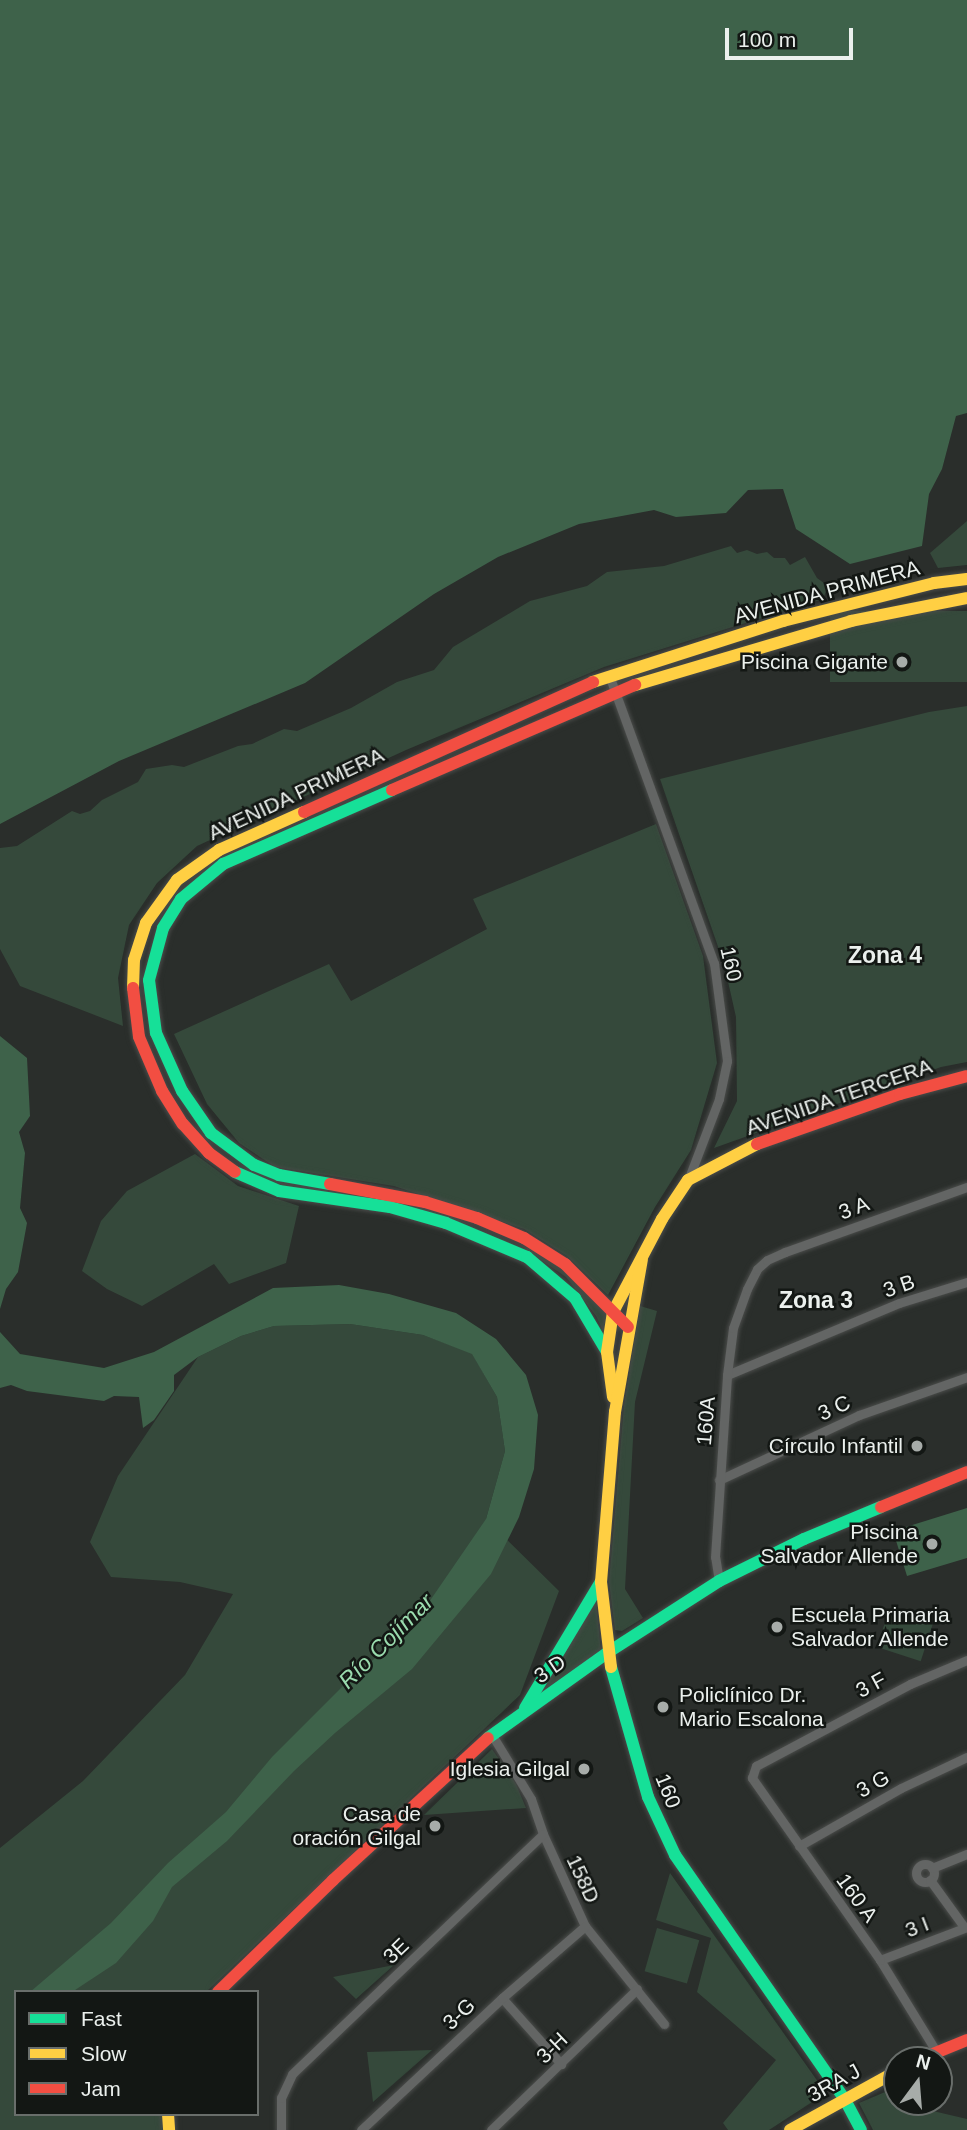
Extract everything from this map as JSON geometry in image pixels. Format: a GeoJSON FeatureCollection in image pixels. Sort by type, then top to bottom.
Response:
{"type":"FeatureCollection","features":[{"type":"Feature","properties":{"kind":"street","name":"AVENIDA PRIMERA"},"geometry":{"type":"LineString","coordinates":[[607,1352],[575,1298],[527,1256],[446,1223],[390,1207],[279,1191],[239,1175],[209,1153],[183,1124],[162,1091],[139,1037],[133,1003],[134,960],[146,923],[177,880],[219,850],[410,762],[610,675],[783,621],[934,583],[967,579]]}},
{"type":"Feature","properties":{"kind":"street","name":"AVENIDA PRIMERA"},"geometry":{"type":"LineString","coordinates":[[628,1327],[565,1264],[524,1238],[477,1218],[380,1192],[298,1180],[254,1165],[211,1133],[181,1091],[156,1033],[149,980],[163,928],[181,899],[227,862],[617,692],[657,677],[851,621],[967,597]]}},
{"type":"Feature","properties":{"kind":"street","name":"160"},"geometry":{"type":"LineString","coordinates":[[610,675],[714,963],[727,1046],[719,1099],[688,1180],[662,1219],[613,1312],[607,1352],[615,1412]]}},
{"type":"Feature","properties":{"kind":"street"},"geometry":{"type":"LineString","coordinates":[[410,762],[419,777]]}},
{"type":"Feature","properties":{"kind":"street"},"geometry":{"type":"LineString","coordinates":[[219,850],[227,862]]}},
{"type":"Feature","properties":{"kind":"street"},"geometry":{"type":"LineString","coordinates":[[139,1037],[156,1033]]}},
{"type":"Feature","properties":{"kind":"street","name":"AVENIDA TERCERA"},"geometry":{"type":"LineString","coordinates":[[688,1180],[744,1149],[793,1129],[900,1094],[967,1076]]}},
{"type":"Feature","properties":{"kind":"street","name":"3 A"},"geometry":{"type":"LineString","coordinates":[[757,1269],[767,1260],[785,1252],[967,1187]]}},
{"type":"Feature","properties":{"kind":"street","name":"160"},"geometry":{"type":"LineString","coordinates":[[642,1259],[615,1412],[601,1582],[607,1653],[648,1797],[675,1855],[844,2098],[861,2130]]}},
{"type":"Feature","properties":{"kind":"street","name":"160A"},"geometry":{"type":"LineString","coordinates":[[719,1581],[715,1557],[727,1375],[733,1328],[757,1269]]}},
{"type":"Feature","properties":{"kind":"street","name":"3 B"},"geometry":{"type":"LineString","coordinates":[[727,1375],[899,1303],[967,1282]]}},
{"type":"Feature","properties":{"kind":"street"},"geometry":{"type":"LineString","coordinates":[[607,1352],[625,1344]]}},
{"type":"Feature","properties":{"kind":"street","name":"3 C"},"geometry":{"type":"LineString","coordinates":[[719,1480],[859,1415],[967,1377]]}},
{"type":"Feature","properties":{"kind":"street","name":"3 D"},"geometry":{"type":"LineString","coordinates":[[220,1990],[333,1880],[492,1735],[607,1653],[719,1581],[804,1539],[967,1472]]}},
{"type":"Feature","properties":{"kind":"street"},"geometry":{"type":"LineString","coordinates":[[523,1712],[601,1582]]}},
{"type":"Feature","properties":{"kind":"street","name":"3 F"},"geometry":{"type":"LineString","coordinates":[[756,1766],[909,1684],[967,1660]]}},
{"type":"Feature","properties":{"kind":"street","name":"158D"},"geometry":{"type":"LineString","coordinates":[[492,1735],[531,1799],[543,1834],[585,1926],[664,2024]]}},
{"type":"Feature","properties":{"kind":"street","name":"3 G"},"geometry":{"type":"LineString","coordinates":[[799,1846],[901,1788],[967,1757]]}},
{"type":"Feature","properties":{"kind":"street","name":"160 A"},"geometry":{"type":"LineString","coordinates":[[756,1766],[752,1779],[880,1960],[933,2046]]}},
{"type":"Feature","properties":{"kind":"street","name":"3E"},"geometry":{"type":"LineString","coordinates":[[281,2130],[281,2098],[292,2074],[543,1834]]}},
{"type":"Feature","properties":{"kind":"street"},"geometry":{"type":"LineString","coordinates":[[932,1868],[967,1854]]}},
{"type":"Feature","properties":{"kind":"street"},"geometry":{"type":"LineString","coordinates":[[924,1864],[932,1868],[934,1874],[930,1880],[919,1880],[916,1870],[924,1864]]}},
{"type":"Feature","properties":{"kind":"street"},"geometry":{"type":"LineString","coordinates":[[930,1880],[965,1927]]}},
{"type":"Feature","properties":{"kind":"street","name":"3-G"},"geometry":{"type":"LineString","coordinates":[[361,2130],[502,1998],[585,1926]]}},
{"type":"Feature","properties":{"kind":"street","name":"3 I"},"geometry":{"type":"LineString","coordinates":[[880,1960],[965,1927]]}},
{"type":"Feature","properties":{"kind":"street","name":"3-H"},"geometry":{"type":"LineString","coordinates":[[491,2130],[637,1989]]}},
{"type":"Feature","properties":{"kind":"street"},"geometry":{"type":"LineString","coordinates":[[502,1998],[561,2064]]}},
{"type":"Feature","properties":{"kind":"street"},"geometry":{"type":"LineString","coordinates":[[950,2046],[967,2040]]}},
{"type":"Feature","properties":{"kind":"street","name":"3RA J"},"geometry":{"type":"LineString","coordinates":[[790,2130],[883,2078]]}},
{"type":"Feature","properties":{"kind":"shaded area"},"geometry":{"type":"Polygon","coordinates":[[[0,0],[967,0],[967,413],[956,416],[942,469],[929,494],[922,546],[850,564],[796,529],[783,489],[748,490],[726,513],[676,517],[654,510],[579,524],[498,557],[434,594],[305,683],[119,761],[0,824],[0,0]]]}},
{"type":"Feature","properties":{"kind":"shaded area"},"geometry":{"type":"Polygon","coordinates":[[[967,521],[967,565],[938,568],[930,553],[967,521]]]}},
{"type":"Feature","properties":{"kind":"shaded area"},"geometry":{"type":"Polygon","coordinates":[[[731,546],[737,553],[747,550],[757,554],[767,552],[774,558],[785,558],[790,565],[805,557],[817,578],[828,586],[823,599],[604,667],[406,750],[197,846],[157,883],[129,925],[118,978],[123,1026],[20,986],[0,949],[0,848],[17,846],[72,811],[80,814],[90,811],[102,800],[138,782],[146,769],[172,765],[184,767],[238,746],[252,744],[284,729],[297,731],[351,708],[397,682],[434,670],[453,647],[530,601],[587,586],[607,572],[664,566],[731,546]]]}},
{"type":"Feature","properties":{"kind":"shaded area","name":"Piscina Gigante"},"geometry":{"type":"Polygon","coordinates":[[[830,611],[967,611],[967,682],[830,682],[830,611]]]}},
{"type":"Feature","properties":{"kind":"shaded area"},"geometry":{"type":"Polygon","coordinates":[[[967,706],[967,1062],[941,1067],[714,1148],[737,1101],[736,1017],[724,964],[660,779],[929,712],[967,706]]]}},
{"type":"Feature","properties":{"kind":"shaded area"},"geometry":{"type":"Polygon","coordinates":[[[656,824],[703,956],[717,1063],[691,1150],[655,1207],[608,1295],[567,1256],[524,1229],[394,1186],[275,1167],[239,1143],[207,1104],[174,1034],[329,964],[351,1001],[487,929],[473,899],[656,824]]]}},
{"type":"Feature","properties":{"kind":"shaded area"},"geometry":{"type":"Polygon","coordinates":[[[0,1036],[27,1058],[30,1116],[19,1132],[25,1153],[20,1208],[27,1223],[18,1272],[6,1289],[0,1309],[0,1036]]]}},
{"type":"Feature","properties":{"kind":"shaded area"},"geometry":{"type":"Polygon","coordinates":[[[195,1154],[238,1186],[299,1206],[286,1263],[229,1284],[214,1264],[142,1306],[107,1289],[82,1271],[101,1221],[127,1191],[195,1154]]]}},
{"type":"Feature","properties":{"kind":"shaded area"},"geometry":{"type":"Polygon","coordinates":[[[529,1245],[570,1275],[607,1313],[605,1335],[596,1316],[566,1277],[526,1250],[529,1245]]]}},
{"type":"Feature","properties":{"kind":"shaded area"},"geometry":{"type":"Polygon","coordinates":[[[339,1285],[389,1294],[456,1313],[496,1339],[526,1375],[538,1415],[534,1469],[519,1517],[491,1574],[412,1669],[335,1733],[294,1771],[227,1841],[172,1887],[153,1921],[116,1963],[75,1990],[32,1990],[111,1923],[168,1863],[226,1812],[272,1757],[354,1675],[388,1648],[427,1605],[486,1519],[505,1451],[497,1397],[472,1354],[423,1335],[350,1324],[274,1326],[241,1336],[198,1357],[174,1375],[174,1391],[154,1420],[143,1428],[139,1397],[114,1396],[104,1401],[27,1391],[11,1385],[0,1388],[0,1332],[20,1354],[104,1368],[154,1352],[273,1288],[339,1285]]]}},
{"type":"Feature","properties":{"kind":"shaded area"},"geometry":{"type":"Polygon","coordinates":[[[640,1306],[657,1311],[635,1402],[625,1589],[643,1618],[622,1631],[615,1630],[609,1582],[624,1405],[640,1306]]]}},
{"type":"Feature","properties":{"kind":"shaded area"},"geometry":{"type":"Polygon","coordinates":[[[350,1324],[423,1335],[472,1353],[497,1397],[505,1451],[486,1519],[559,1591],[520,1695],[208,1990],[14,1990],[14,2116],[162,2116],[163,2130],[0,2130],[0,1848],[83,1781],[185,1675],[233,1594],[180,1582],[111,1577],[90,1542],[118,1476],[198,1357],[241,1336],[274,1326],[350,1324]]]}},
{"type":"Feature","properties":{"kind":"shaded area","name":"Piscina Salvador Allende"},"geometry":{"type":"Polygon","coordinates":[[[967,1508],[967,1558],[907,1576],[893,1531],[967,1508]]]}},
{"type":"Feature","properties":{"kind":"shaded area"},"geometry":{"type":"Polygon","coordinates":[[[596,1600],[601,1652],[539,1695],[596,1600]]]}},
{"type":"Feature","properties":{"kind":"shaded area"},"geometry":{"type":"Polygon","coordinates":[[[889,1610],[933,1624],[921,1661],[877,1647],[889,1610]]]}},
{"type":"Feature","properties":{"kind":"shaded area"},"geometry":{"type":"Polygon","coordinates":[[[492,1749],[516,1784],[526,1808],[424,1815],[492,1749]]]}},
{"type":"Feature","properties":{"kind":"shaded area"},"geometry":{"type":"Polygon","coordinates":[[[670,1873],[826,2093],[769,2130],[728,2130],[723,2123],[776,2060],[697,1992],[711,1938],[656,1920],[670,1873]]]}},
{"type":"Feature","properties":{"kind":"shaded area"},"geometry":{"type":"Polygon","coordinates":[[[657,1928],[699,1940],[687,1983],[645,1971],[657,1928]]]}},
{"type":"Feature","properties":{"kind":"shaded area"},"geometry":{"type":"Polygon","coordinates":[[[394,1965],[356,1999],[333,1977],[394,1965]]]}},
{"type":"Feature","properties":{"kind":"shaded area"},"geometry":{"type":"Polygon","coordinates":[[[432,2050],[373,2102],[367,2052],[432,2050]]]}},
{"type":"Feature","properties":{"kind":"shaded area"},"geometry":{"type":"Polygon","coordinates":[[[883,2093],[883,2116],[953,2116],[967,2119],[967,2130],[873,2130],[859,2103],[883,2093]]]}},
{"type":"Feature","properties":{"kind":"traffic: fast"},"geometry":{"type":"LineString","coordinates":[[330,1184],[279,1175],[254,1165],[211,1133],[182,1091],[156,1033],[149,980],[163,928],[181,899],[223,864],[392,790]]}},
{"type":"Feature","properties":{"kind":"traffic: fast"},"geometry":{"type":"LineString","coordinates":[[235,1172],[279,1191],[390,1207],[446,1223],[527,1257],[575,1298],[607,1352]]}},
{"type":"Feature","properties":{"kind":"traffic: fast"},"geometry":{"type":"LineString","coordinates":[[488,1738],[607,1653],[719,1581],[804,1539],[881,1507]]}},
{"type":"Feature","properties":{"kind":"traffic: fast"},"geometry":{"type":"LineString","coordinates":[[525,1708],[600,1583]]}},
{"type":"Feature","properties":{"kind":"traffic: fast"},"geometry":{"type":"LineString","coordinates":[[611,1667],[648,1797],[675,1855],[844,2098],[861,2130]]}},
{"type":"Feature","properties":{"kind":"traffic: slow"},"geometry":{"type":"LineString","coordinates":[[593,682],[783,621],[934,583],[967,579]]}},
{"type":"Feature","properties":{"kind":"traffic: slow"},"geometry":{"type":"LineString","coordinates":[[635,685],[851,621],[967,598]]}},
{"type":"Feature","properties":{"kind":"traffic: slow"},"geometry":{"type":"LineString","coordinates":[[133,988],[134,960],[146,923],[177,880],[219,850],[304,812]]}},
{"type":"Feature","properties":{"kind":"traffic: slow"},"geometry":{"type":"LineString","coordinates":[[613,1397],[607,1352],[613,1312],[662,1219],[688,1180],[757,1144]]}},
{"type":"Feature","properties":{"kind":"traffic: slow"},"geometry":{"type":"LineString","coordinates":[[611,1667],[601,1582],[615,1412],[642,1259]]}},
{"type":"Feature","properties":{"kind":"traffic: slow"},"geometry":{"type":"LineString","coordinates":[[790,2130],[883,2079]]}},
{"type":"Feature","properties":{"kind":"traffic: slow"},"geometry":{"type":"LineString","coordinates":[[168,2116],[169,2130]]}},
{"type":"Feature","properties":{"kind":"traffic: jam"},"geometry":{"type":"LineString","coordinates":[[304,812],[593,682]]}},
{"type":"Feature","properties":{"kind":"traffic: jam"},"geometry":{"type":"LineString","coordinates":[[392,790],[635,685]]}},
{"type":"Feature","properties":{"kind":"traffic: jam"},"geometry":{"type":"LineString","coordinates":[[133,988],[139,1037],[162,1091],[183,1124],[209,1153],[235,1172]]}},
{"type":"Feature","properties":{"kind":"traffic: jam"},"geometry":{"type":"LineString","coordinates":[[757,1144],[900,1094],[967,1076]]}},
{"type":"Feature","properties":{"kind":"traffic: jam"},"geometry":{"type":"LineString","coordinates":[[330,1184],[425,1202],[477,1218],[524,1238],[565,1264],[628,1327]]}},
{"type":"Feature","properties":{"kind":"traffic: jam"},"geometry":{"type":"LineString","coordinates":[[881,1507],[967,1472]]}},
{"type":"Feature","properties":{"kind":"traffic: jam"},"geometry":{"type":"LineString","coordinates":[[220,1990],[333,1880],[488,1738]]}},
{"type":"Feature","properties":{"kind":"traffic: jam"},"geometry":{"type":"LineString","coordinates":[[952,2046],[967,2040]]}},
{"type":"Feature","properties":{"kind":"place","name":"Piscina Gigante"},"geometry":{"type":"Point","coordinates":[902,662]}},
{"type":"Feature","properties":{"kind":"place","name":"Círculo Infantil"},"geometry":{"type":"Point","coordinates":[917,1446]}},
{"type":"Feature","properties":{"kind":"place","name":"Piscina Salvador Allende"},"geometry":{"type":"Point","coordinates":[932,1544]}},
{"type":"Feature","properties":{"kind":"place","name":"Escuela Primaria Salvador Allende"},"geometry":{"type":"Point","coordinates":[777,1627]}},
{"type":"Feature","properties":{"kind":"place","name":"Policlínico Dr. Mario Escalona"},"geometry":{"type":"Point","coordinates":[663,1707]}},
{"type":"Feature","properties":{"kind":"place","name":"Iglesia Gilgal"},"geometry":{"type":"Point","coordinates":[584,1769]}},
{"type":"Feature","properties":{"kind":"place","name":"Casa de oración Gilgal"},"geometry":{"type":"Point","coordinates":[435,1826]}},
{"type":"Feature","properties":{"kind":"district","name":"Zona 4"},"geometry":{"type":"Point","coordinates":[885,955]}},
{"type":"Feature","properties":{"kind":"district","name":"Zona 3"},"geometry":{"type":"Point","coordinates":[816,1300]}},
{"type":"Feature","properties":{"kind":"water label","name":"Río Cojímar"},"geometry":{"type":"Point","coordinates":[386,1641]}}]}
